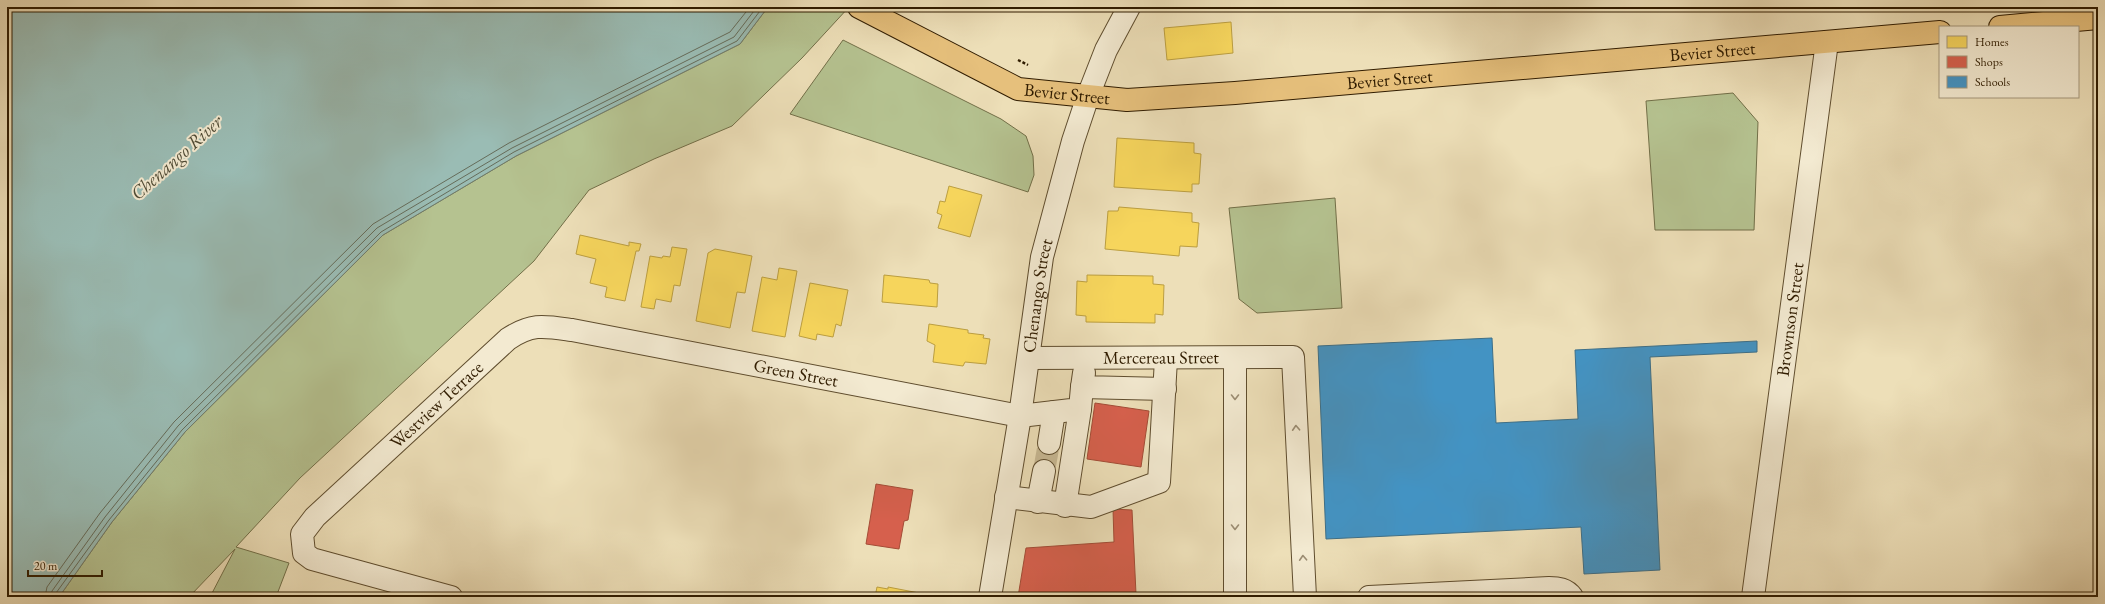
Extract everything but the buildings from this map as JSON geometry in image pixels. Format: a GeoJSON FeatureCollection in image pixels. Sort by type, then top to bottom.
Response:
{"type":"FeatureCollection","features":[{"type":"Feature","properties":{"kind":"main road","name":"Bevier Street"},"geometry":{"type":"LineString","coordinates":[[865,10],[1018,89],[1127,100],[1228,93],[1939,32]]}},
{"type":"Feature","properties":{"kind":"main road"},"geometry":{"type":"LineString","coordinates":[[2011,26],[2098,18]]}},
{"type":"Feature","properties":{"kind":"street","name":"Chenango Street"},"geometry":{"type":"LineString","coordinates":[[990,597],[1029,358],[1042,257],[1073,141],[1088,96],[1106,50],[1129,7]]}},
{"type":"Feature","properties":{"kind":"street","name":"Brownson Street"},"geometry":{"type":"LineString","coordinates":[[1752,597],[1827,42]]}},
{"type":"Feature","properties":{"kind":"street","name":"Westview Terrace"},"geometry":{"type":"LineString","coordinates":[[451,597],[312,559],[304,553],[302,534],[315,517],[508,339],[522,330],[538,326],[572,330]]}},
{"type":"Feature","properties":{"kind":"street","name":"Green Street"},"geometry":{"type":"LineString","coordinates":[[572,330],[1020,416],[1080,409]]}},
{"type":"Feature","properties":{"kind":"street","name":"Mercereau Street"},"geometry":{"type":"LineString","coordinates":[[1029,358],[1166,359],[1293,357],[1305,597]]}},
{"type":"Feature","properties":{"kind":"street"},"geometry":{"type":"LineString","coordinates":[[1235,358],[1235,597]]}},
{"type":"Feature","properties":{"kind":"street"},"geometry":{"type":"LineString","coordinates":[[1065,506],[1086,359]]}},
{"type":"Feature","properties":{"kind":"street"},"geometry":{"type":"LineString","coordinates":[[1006,497],[1065,506],[1092,507],[1159,482],[1166,359]]}},
{"type":"Feature","properties":{"kind":"street"},"geometry":{"type":"LineString","coordinates":[[1082,387],[1165,389]]}},
{"type":"Feature","properties":{"kind":"street"},"geometry":{"type":"LineString","coordinates":[[1049,443],[1054,412]]}},
{"type":"Feature","properties":{"kind":"street"},"geometry":{"type":"LineString","coordinates":[[1038,502],[1044,471]]}},
{"type":"Feature","properties":{"kind":"street"},"geometry":{"type":"LineString","coordinates":[[1369,597],[1548,588],[1561,589],[1569,592],[1572,597]]}},
{"type":"Feature","properties":{"kind":"green space"},"geometry":{"type":"Polygon","coordinates":[[[768,7],[849,7],[802,58],[732,126],[654,159],[589,190],[534,261],[300,478],[236,547],[289,563],[276,597],[210,597],[235,549],[189,597],[59,597],[112,522],[185,432],[383,235],[516,156],[740,44],[768,7]]]}},
{"type":"Feature","properties":{"kind":"green space"},"geometry":{"type":"Polygon","coordinates":[[[843,40],[1001,119],[1026,136],[1033,156],[1034,175],[1028,192],[790,114],[843,40]]]}},
{"type":"Feature","properties":{"kind":"green space"},"geometry":{"type":"Polygon","coordinates":[[[1733,93],[1758,122],[1754,230],[1655,230],[1646,101],[1733,93]]]}},
{"type":"Feature","properties":{"kind":"green space"},"geometry":{"type":"Polygon","coordinates":[[[1335,198],[1342,308],[1257,313],[1239,299],[1229,208],[1335,198]]]}},
{"type":"Feature","properties":{"kind":"water","name":"Chenango River"},"geometry":{"type":"Polygon","coordinates":[[[7,7],[768,7],[740,44],[516,156],[383,235],[185,432],[112,522],[59,597],[7,597],[7,7]]]}},
{"type":"Feature","properties":{"kind":"tunnel"},"geometry":{"type":"LineString","coordinates":[[1044,471],[1049,443]]}}]}
